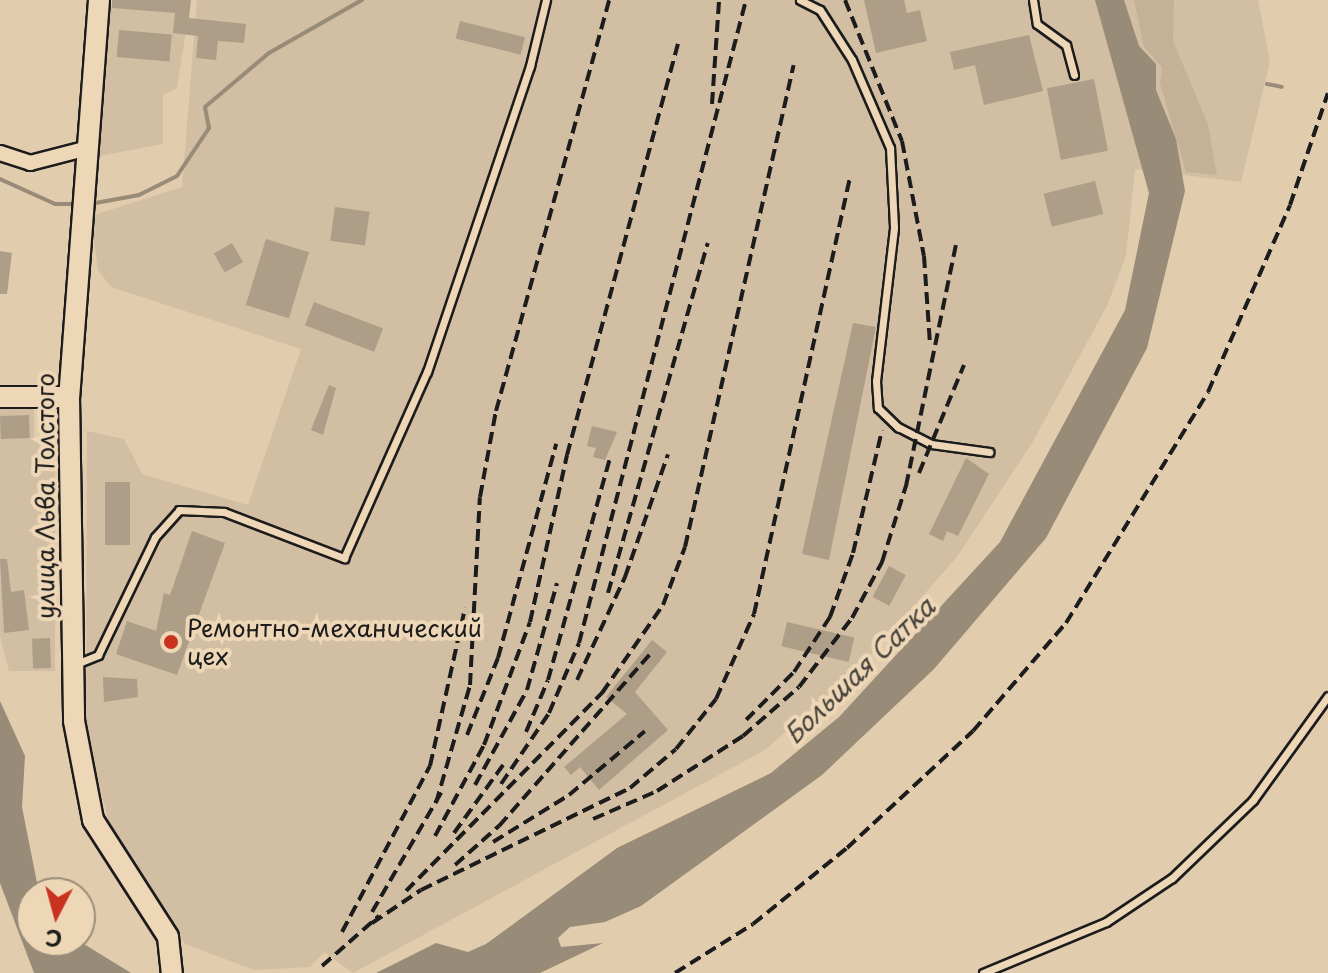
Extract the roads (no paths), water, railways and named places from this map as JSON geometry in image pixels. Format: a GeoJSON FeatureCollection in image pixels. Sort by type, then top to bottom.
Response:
{"type":"FeatureCollection","features":[{"type":"Feature","properties":{"kind":"street","name":"улица Льва Толстого"},"geometry":{"type":"LineString","coordinates":[[99,0],[84,149],[69,397],[72,665],[86,799],[115,862],[168,937],[173,970]]}},
{"type":"Feature","properties":{"kind":"street"},"geometry":{"type":"LineString","coordinates":[[0,153],[30,163],[84,149]]}},
{"type":"Feature","properties":{"kind":"street"},"geometry":{"type":"LineString","coordinates":[[0,397],[69,397]]}},
{"type":"Feature","properties":{"kind":"lane"},"geometry":{"type":"LineString","coordinates":[[72,665],[98,655],[155,537],[179,510],[224,512],[344,558],[427,372],[530,66],[546,0]]}},
{"type":"Feature","properties":{"kind":"lane"},"geometry":{"type":"LineString","coordinates":[[800,0],[820,10],[844,47],[890,148],[894,228],[876,381],[878,408],[898,427],[931,444],[989,452]]}},
{"type":"Feature","properties":{"kind":"lane"},"geometry":{"type":"LineString","coordinates":[[1033,0],[1037,24],[1066,45],[1074,75]]}},
{"type":"Feature","properties":{"kind":"lane"},"geometry":{"type":"LineString","coordinates":[[983,973],[1106,922],[1172,878],[1261,790],[1328,696]]}},
{"type":"Feature","properties":{"kind":"waterway"},"geometry":{"type":"LineString","coordinates":[[90,204],[139,195],[177,176],[209,128],[205,107],[269,53],[362,0]]}},
{"type":"Feature","properties":{"kind":"waterway"},"geometry":{"type":"LineString","coordinates":[[1267,84],[1282,87]]}},
{"type":"Feature","properties":{"kind":"waterway"},"geometry":{"type":"LineString","coordinates":[[0,179],[55,204],[77,204]]}},
{"type":"Feature","properties":{"kind":"railway"},"geometry":{"type":"LineString","coordinates":[[436,803],[470,685],[480,497],[496,411],[609,0]]}},
{"type":"Feature","properties":{"kind":"railway"},"geometry":{"type":"LineString","coordinates":[[712,104],[719,0]]}},
{"type":"Feature","properties":{"kind":"railway"},"geometry":{"type":"LineString","coordinates":[[501,784],[549,713],[579,643],[746,0]]}},
{"type":"Feature","properties":{"kind":"railway"},"geometry":{"type":"LineString","coordinates":[[845,0],[902,141],[924,256],[930,345]]}},
{"type":"Feature","properties":{"kind":"railway"},"geometry":{"type":"LineString","coordinates":[[435,836],[484,745],[530,622],[567,455],[678,44]]}},
{"type":"Feature","properties":{"kind":"railway"},"geometry":{"type":"LineString","coordinates":[[406,891],[602,693],[663,605],[685,547],[794,65]]}},
{"type":"Feature","properties":{"kind":"railway"},"geometry":{"type":"LineString","coordinates":[[675,973],[753,924],[847,848],[973,731],[1066,623],[1208,392],[1290,205],[1328,93]]}},
{"type":"Feature","properties":{"kind":"railway"},"geometry":{"type":"LineString","coordinates":[[372,923],[421,890],[630,788],[676,749],[716,699],[754,614],[850,177]]}},
{"type":"Feature","properties":{"kind":"railway"},"geometry":{"type":"LineString","coordinates":[[593,819],[657,791],[743,736],[799,687],[852,618],[882,562],[906,486],[957,240]]}},
{"type":"Feature","properties":{"kind":"railway"},"geometry":{"type":"LineString","coordinates":[[608,593],[708,243]]}},
{"type":"Feature","properties":{"kind":"railway"},"geometry":{"type":"LineString","coordinates":[[919,473],[964,365]]}},
{"type":"Feature","properties":{"kind":"railway"},"geometry":{"type":"LineString","coordinates":[[746,720],[794,672],[830,617],[853,553],[882,430]]}},
{"type":"Feature","properties":{"kind":"railway"},"geometry":{"type":"LineString","coordinates":[[467,735],[498,658],[556,444]]}},
{"type":"Feature","properties":{"kind":"railway"},"geometry":{"type":"LineString","coordinates":[[577,680],[625,577],[668,454]]}},
{"type":"Feature","properties":{"kind":"railway"},"geometry":{"type":"LineString","coordinates":[[526,732],[548,680],[610,458]]}},
{"type":"Feature","properties":{"kind":"railway"},"geometry":{"type":"LineString","coordinates":[[475,785],[527,690],[557,583]]}},
{"type":"Feature","properties":{"kind":"railway"},"geometry":{"type":"LineString","coordinates":[[342,932],[430,766],[465,608]]}},
{"type":"Feature","properties":{"kind":"railway"},"geometry":{"type":"LineString","coordinates":[[455,865],[499,826],[653,651]]}},
{"type":"Feature","properties":{"kind":"railway"},"geometry":{"type":"LineString","coordinates":[[493,842],[569,795],[645,731]]}},
{"type":"Feature","properties":{"kind":"railway"},"geometry":{"type":"LineString","coordinates":[[454,833],[503,765]]}},
{"type":"Feature","properties":{"kind":"railway"},"geometry":{"type":"LineString","coordinates":[[372,912],[441,793]]}},
{"type":"Feature","properties":{"kind":"railway"},"geometry":{"type":"LineString","coordinates":[[322,966],[379,916]]}},
{"type":"Feature","properties":{"kind":"place","name":"Ремонтно-механический цех"},"geometry":{"type":"Point","coordinates":[171,642]}},
{"type":"Feature","properties":{"kind":"water label","name":"Большая Сатка"},"geometry":{"type":"Point","coordinates":[859,670]}}]}
